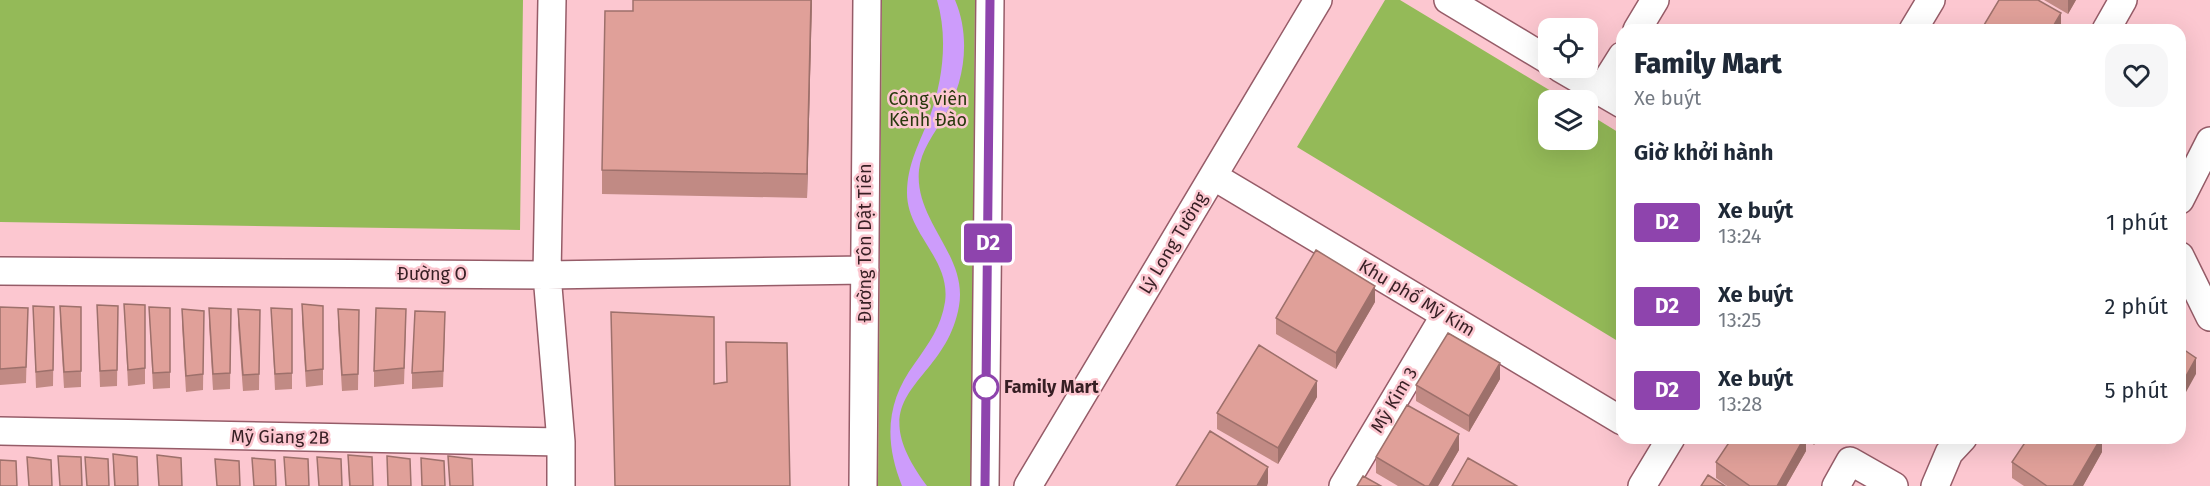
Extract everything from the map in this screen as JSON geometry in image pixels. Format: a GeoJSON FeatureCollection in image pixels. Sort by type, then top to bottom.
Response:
{"type":"FeatureCollection","features":[{"type":"Feature","properties":{"kind":"street"},"geometry":{"type":"LineString","coordinates":[[552,0],[547,275],[561,442],[561,486]]}},
{"type":"Feature","properties":{"kind":"street","name":"Đường Tôn Dật Tiên"},"geometry":{"type":"LineString","coordinates":[[863,486],[867,0]]}},
{"type":"Feature","properties":{"kind":"street"},"geometry":{"type":"LineString","coordinates":[[985,486],[990,0]]}},
{"type":"Feature","properties":{"kind":"street","name":"Lý Long Tường"},"geometry":{"type":"LineString","coordinates":[[1028,486],[1317,0]]}},
{"type":"Feature","properties":{"kind":"street"},"geometry":{"type":"LineString","coordinates":[[1448,0],[1538,54]]}},
{"type":"Feature","properties":{"kind":"street"},"geometry":{"type":"LineString","coordinates":[[1641,24],[1655,0]]}},
{"type":"Feature","properties":{"kind":"street"},"geometry":{"type":"LineString","coordinates":[[1916,24],[1930,0]]}},
{"type":"Feature","properties":{"kind":"street"},"geometry":{"type":"LineString","coordinates":[[2109,24],[2123,0]]}},
{"type":"Feature","properties":{"kind":"street"},"geometry":{"type":"LineString","coordinates":[[1577,78],[1611,98],[1616,79]]}},
{"type":"Feature","properties":{"kind":"street"},"geometry":{"type":"LineString","coordinates":[[2186,188],[2210,141]]}},
{"type":"Feature","properties":{"kind":"street","name":"Khu phố Mỹ Kim"},"geometry":{"type":"LineString","coordinates":[[1213,176],[1616,417]]}},
{"type":"Feature","properties":{"kind":"street"},"geometry":{"type":"LineString","coordinates":[[2186,268],[2210,317]]}},
{"type":"Feature","properties":{"kind":"street","name":"Đường O"},"geometry":{"type":"LineString","coordinates":[[0,271],[547,275],[865,270]]}},
{"type":"Feature","properties":{"kind":"street","name":"Mỹ Kim 3"},"geometry":{"type":"LineString","coordinates":[[1343,486],[1445,315]]}},
{"type":"Feature","properties":{"kind":"street","name":"Mỹ Giang 2B"},"geometry":{"type":"LineString","coordinates":[[0,431],[561,442]]}},
{"type":"Feature","properties":{"kind":"street"},"geometry":{"type":"LineString","coordinates":[[1642,486],[1661,444]]}},
{"type":"Feature","properties":{"kind":"street"},"geometry":{"type":"LineString","coordinates":[[1935,486],[1949,453],[1957,444]]}},
{"type":"Feature","properties":{"kind":"street"},"geometry":{"type":"LineString","coordinates":[[1836,486],[1850,461],[1894,486]]}},
{"type":"Feature","properties":{"kind":"green space"},"geometry":{"type":"Polygon","coordinates":[[[0,0],[523,0],[520,230],[0,222],[0,0]]]}},
{"type":"Feature","properties":{"kind":"green space","name":"Công viên Kênh Đào"},"geometry":{"type":"Polygon","coordinates":[[[882,0],[975,0],[971,486],[878,486],[882,0]]]}},
{"type":"Feature","properties":{"kind":"green space"},"geometry":{"type":"Polygon","coordinates":[[[1385,0],[1400,0],[1549,90],[1538,90],[1538,150],[1598,150],[1598,120],[1616,131],[1616,340],[1297,147],[1385,0]]]}},
{"type":"Feature","properties":{"kind":"shaded area"},"geometry":{"type":"Polygon","coordinates":[[[937,0],[955,0],[963,29],[963,60],[957,90],[922,156],[919,170],[920,188],[924,206],[956,270],[960,288],[959,306],[951,333],[938,355],[911,390],[902,408],[900,428],[907,454],[927,486],[902,486],[892,453],[893,407],[905,378],[930,342],[945,302],[942,273],[914,221],[907,193],[909,172],[930,116],[941,73],[943,43],[937,0]]]}},
{"type":"Feature","properties":{"kind":"building"},"geometry":{"type":"Polygon","coordinates":[[[633,0],[811,0],[807,174],[602,170],[605,11],[633,11],[633,0]]]}},
{"type":"Feature","properties":{"kind":"building"},"geometry":{"type":"Polygon","coordinates":[[[1999,0],[2038,0],[2061,13],[2055,24],[1985,24],[1999,0]]]}},
{"type":"Feature","properties":{"kind":"building"},"geometry":{"type":"Polygon","coordinates":[[[1316,250],[1375,286],[1336,353],[1276,318],[1316,250]]]}},
{"type":"Feature","properties":{"kind":"building"},"geometry":{"type":"Polygon","coordinates":[[[124,304],[145,305],[145,368],[128,370],[124,304]]]}},
{"type":"Feature","properties":{"kind":"building"},"geometry":{"type":"Polygon","coordinates":[[[302,304],[323,306],[323,369],[306,371],[302,304]]]}},
{"type":"Feature","properties":{"kind":"building"},"geometry":{"type":"Polygon","coordinates":[[[97,305],[118,306],[117,370],[100,371],[97,305]]]}},
{"type":"Feature","properties":{"kind":"building"},"geometry":{"type":"Polygon","coordinates":[[[33,306],[54,307],[53,370],[36,372],[33,306]]]}},
{"type":"Feature","properties":{"kind":"building"},"geometry":{"type":"Polygon","coordinates":[[[60,306],[81,307],[81,371],[64,372],[60,306]]]}},
{"type":"Feature","properties":{"kind":"building"},"geometry":{"type":"Polygon","coordinates":[[[0,307],[28,308],[26,367],[0,369],[0,307]]]}},
{"type":"Feature","properties":{"kind":"building"},"geometry":{"type":"Polygon","coordinates":[[[149,307],[170,308],[170,372],[153,373],[149,307]]]}},
{"type":"Feature","properties":{"kind":"building"},"geometry":{"type":"Polygon","coordinates":[[[209,308],[231,309],[230,373],[213,374],[209,308]]]}},
{"type":"Feature","properties":{"kind":"building"},"geometry":{"type":"Polygon","coordinates":[[[271,308],[292,309],[292,373],[275,374],[271,308]]]}},
{"type":"Feature","properties":{"kind":"building"},"geometry":{"type":"Polygon","coordinates":[[[376,308],[406,309],[404,368],[374,371],[376,308]]]}},
{"type":"Feature","properties":{"kind":"building"},"geometry":{"type":"Polygon","coordinates":[[[182,309],[204,311],[203,374],[186,376],[182,309]]]}},
{"type":"Feature","properties":{"kind":"building"},"geometry":{"type":"Polygon","coordinates":[[[238,309],[260,310],[259,374],[243,375],[238,309]]]}},
{"type":"Feature","properties":{"kind":"building"},"geometry":{"type":"Polygon","coordinates":[[[338,309],[359,310],[358,374],[342,375],[338,309]]]}},
{"type":"Feature","properties":{"kind":"building"},"geometry":{"type":"Polygon","coordinates":[[[415,311],[445,312],[443,371],[412,373],[415,311]]]}},
{"type":"Feature","properties":{"kind":"building"},"geometry":{"type":"Polygon","coordinates":[[[611,312],[714,317],[714,384],[727,382],[726,342],[787,343],[790,486],[615,486],[611,312]]]}},
{"type":"Feature","properties":{"kind":"building"},"geometry":{"type":"Polygon","coordinates":[[[1448,333],[1500,363],[1469,416],[1416,385],[1448,333]]]}},
{"type":"Feature","properties":{"kind":"building"},"geometry":{"type":"Polygon","coordinates":[[[1259,345],[1317,381],[1278,448],[1217,413],[1259,345]]]}},
{"type":"Feature","properties":{"kind":"building"},"geometry":{"type":"Polygon","coordinates":[[[2186,351],[2196,358],[2186,376],[2186,351]]]}},
{"type":"Feature","properties":{"kind":"building"},"geometry":{"type":"Polygon","coordinates":[[[1407,405],[1459,434],[1429,486],[1425,486],[1376,457],[1407,405]]]}},
{"type":"Feature","properties":{"kind":"building"},"geometry":{"type":"Polygon","coordinates":[[[1210,431],[1268,467],[1257,486],[1176,486],[1210,431]]]}},
{"type":"Feature","properties":{"kind":"building"},"geometry":{"type":"Polygon","coordinates":[[[1728,444],[1801,444],[1777,486],[1750,486],[1716,462],[1728,444]]]}},
{"type":"Feature","properties":{"kind":"building"},"geometry":{"type":"Polygon","coordinates":[[[2024,444],[2098,444],[2073,486],[2047,486],[2012,462],[2024,444]]]}},
{"type":"Feature","properties":{"kind":"building"},"geometry":{"type":"Polygon","coordinates":[[[113,454],[137,457],[138,486],[115,486],[113,454]]]}},
{"type":"Feature","properties":{"kind":"building"},"geometry":{"type":"Polygon","coordinates":[[[157,455],[181,458],[182,486],[159,486],[157,455]]]}},
{"type":"Feature","properties":{"kind":"building"},"geometry":{"type":"Polygon","coordinates":[[[348,455],[372,457],[373,486],[350,486],[348,455]]]}},
{"type":"Feature","properties":{"kind":"building"},"geometry":{"type":"Polygon","coordinates":[[[58,456],[81,457],[82,486],[60,486],[58,456]]]}},
{"type":"Feature","properties":{"kind":"building"},"geometry":{"type":"Polygon","coordinates":[[[387,456],[410,459],[411,486],[388,486],[387,456]]]}},
{"type":"Feature","properties":{"kind":"building"},"geometry":{"type":"Polygon","coordinates":[[[448,456],[472,459],[473,486],[450,486],[448,456]]]}},
{"type":"Feature","properties":{"kind":"building"},"geometry":{"type":"Polygon","coordinates":[[[27,457],[51,460],[52,486],[29,486],[27,457]]]}},
{"type":"Feature","properties":{"kind":"building"},"geometry":{"type":"Polygon","coordinates":[[[85,457],[108,459],[109,486],[87,486],[85,457]]]}},
{"type":"Feature","properties":{"kind":"building"},"geometry":{"type":"Polygon","coordinates":[[[284,457],[308,459],[309,486],[286,486],[284,457]]]}},
{"type":"Feature","properties":{"kind":"building"},"geometry":{"type":"Polygon","coordinates":[[[317,457],[341,459],[342,486],[319,486],[317,457]]]}},
{"type":"Feature","properties":{"kind":"building"},"geometry":{"type":"Polygon","coordinates":[[[252,458],[275,460],[276,486],[254,486],[252,458]]]}},
{"type":"Feature","properties":{"kind":"building"},"geometry":{"type":"Polygon","coordinates":[[[421,458],[444,461],[445,486],[422,486],[421,458]]]}},
{"type":"Feature","properties":{"kind":"building"},"geometry":{"type":"Polygon","coordinates":[[[1468,458],[1517,486],[1452,486],[1468,458]]]}},
{"type":"Feature","properties":{"kind":"building"},"geometry":{"type":"Polygon","coordinates":[[[215,459],[239,461],[240,486],[217,486],[215,459]]]}},
{"type":"Feature","properties":{"kind":"building"},"geometry":{"type":"Polygon","coordinates":[[[0,460],[16,461],[17,486],[0,486],[0,460]]]}},
{"type":"Feature","properties":{"kind":"building"},"geometry":{"type":"Polygon","coordinates":[[[1708,475],[1725,486],[1701,486],[1708,475]]]}},
{"type":"Feature","properties":{"kind":"building"},"geometry":{"type":"Polygon","coordinates":[[[1363,476],[1381,486],[1357,486],[1363,476]]]}},
{"type":"Feature","properties":{"kind":"bus line","name":"D2"},"geometry":{"type":"LineString","coordinates":[[985,486],[990,0]]}},
{"type":"Feature","properties":{"kind":"place","name":"Family Mart"},"geometry":{"type":"Point","coordinates":[986,387]}}]}
